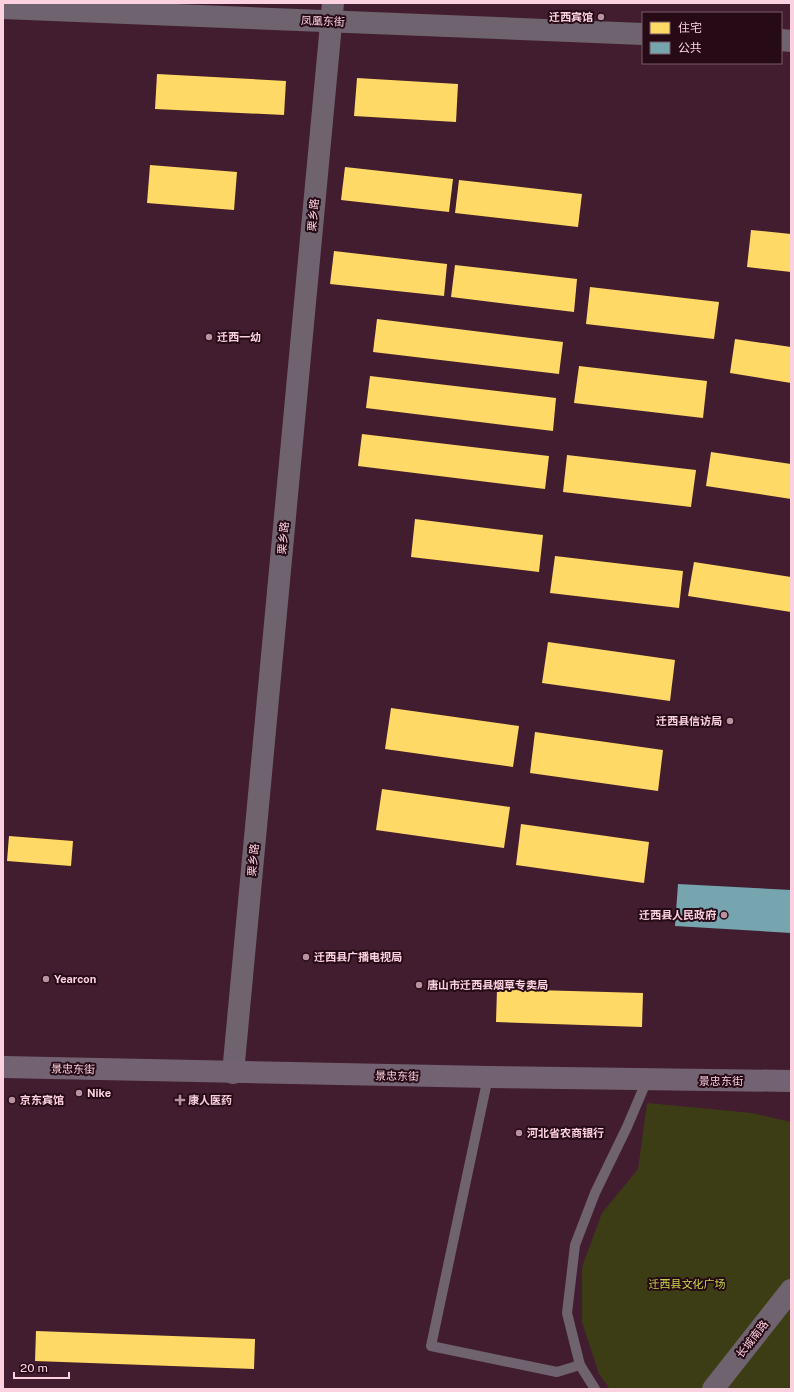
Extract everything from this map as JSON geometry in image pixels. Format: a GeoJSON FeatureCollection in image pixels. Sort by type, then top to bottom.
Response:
{"type":"FeatureCollection","features":[{"type":"Feature","properties":{"kind":"main road","name":"景忠东街"},"geometry":{"type":"LineString","coordinates":[[3,1067],[488,1078],[791,1081]]}},
{"type":"Feature","properties":{"kind":"street","name":"凤凰东街"},"geometry":{"type":"LineString","coordinates":[[3,8],[332,12],[642,34]]}},
{"type":"Feature","properties":{"kind":"street","name":"栗乡路"},"geometry":{"type":"LineString","coordinates":[[233,1073],[332,12]]}},
{"type":"Feature","properties":{"kind":"street","name":"长城南路"},"geometry":{"type":"LineString","coordinates":[[713,1389],[791,1290]]}},
{"type":"Feature","properties":{"kind":"lane"},"geometry":{"type":"LineString","coordinates":[[488,1078],[431,1346],[557,1372],[580,1365]]}},
{"type":"Feature","properties":{"kind":"lane"},"geometry":{"type":"LineString","coordinates":[[595,1389],[580,1365],[567,1313],[575,1245],[595,1193],[647,1080]]}},
{"type":"Feature","properties":{"kind":"green space","name":"迁西县文化广场"},"geometry":{"type":"Polygon","coordinates":[[[647,1103],[752,1113],[791,1122],[791,1389],[610,1389],[599,1374],[582,1322],[582,1267],[602,1213],[638,1169],[647,1103]]]}},
{"type":"Feature","properties":{"kind":"building: 住宅"},"geometry":{"type":"Polygon","coordinates":[[[157,74],[286,81],[284,115],[155,109],[157,74]]]}},
{"type":"Feature","properties":{"kind":"building: 住宅"},"geometry":{"type":"Polygon","coordinates":[[[357,78],[458,84],[456,122],[354,116],[357,78]]]}},
{"type":"Feature","properties":{"kind":"building: 住宅"},"geometry":{"type":"Polygon","coordinates":[[[150,165],[237,172],[234,210],[147,203],[150,165]]]}},
{"type":"Feature","properties":{"kind":"building: 住宅"},"geometry":{"type":"Polygon","coordinates":[[[345,167],[453,179],[449,212],[341,200],[345,167]]]}},
{"type":"Feature","properties":{"kind":"building: 住宅"},"geometry":{"type":"Polygon","coordinates":[[[459,180],[582,194],[578,227],[455,213],[459,180]]]}},
{"type":"Feature","properties":{"kind":"building: 住宅"},"geometry":{"type":"Polygon","coordinates":[[[751,230],[791,234],[791,272],[747,267],[751,230]]]}},
{"type":"Feature","properties":{"kind":"building: 住宅"},"geometry":{"type":"Polygon","coordinates":[[[334,251],[447,264],[444,296],[330,284],[334,251]]]}},
{"type":"Feature","properties":{"kind":"building: 住宅"},"geometry":{"type":"Polygon","coordinates":[[[455,265],[577,279],[574,312],[451,297],[455,265]]]}},
{"type":"Feature","properties":{"kind":"building: 住宅"},"geometry":{"type":"Polygon","coordinates":[[[590,287],[719,302],[714,339],[586,324],[590,287]]]}},
{"type":"Feature","properties":{"kind":"building: 住宅"},"geometry":{"type":"Polygon","coordinates":[[[377,319],[563,342],[559,374],[373,352],[377,319]]]}},
{"type":"Feature","properties":{"kind":"building: 住宅"},"geometry":{"type":"Polygon","coordinates":[[[735,339],[791,347],[791,383],[730,373],[735,339]]]}},
{"type":"Feature","properties":{"kind":"building: 住宅"},"geometry":{"type":"Polygon","coordinates":[[[579,366],[707,381],[703,418],[574,403],[579,366]]]}},
{"type":"Feature","properties":{"kind":"building: 住宅"},"geometry":{"type":"Polygon","coordinates":[[[370,376],[556,398],[553,431],[366,408],[370,376]]]}},
{"type":"Feature","properties":{"kind":"building: 住宅"},"geometry":{"type":"Polygon","coordinates":[[[362,434],[549,456],[545,489],[358,466],[362,434]]]}},
{"type":"Feature","properties":{"kind":"building: 住宅"},"geometry":{"type":"Polygon","coordinates":[[[711,452],[791,464],[791,499],[706,486],[711,452]]]}},
{"type":"Feature","properties":{"kind":"building: 住宅"},"geometry":{"type":"Polygon","coordinates":[[[567,455],[696,470],[691,507],[563,492],[567,455]]]}},
{"type":"Feature","properties":{"kind":"building: 住宅"},"geometry":{"type":"Polygon","coordinates":[[[415,519],[543,535],[539,572],[411,557],[415,519]]]}},
{"type":"Feature","properties":{"kind":"building: 住宅"},"geometry":{"type":"Polygon","coordinates":[[[555,556],[683,571],[679,608],[550,593],[555,556]]]}},
{"type":"Feature","properties":{"kind":"building: 住宅"},"geometry":{"type":"Polygon","coordinates":[[[694,562],[791,577],[791,612],[688,596],[694,562]]]}},
{"type":"Feature","properties":{"kind":"building: 住宅"},"geometry":{"type":"Polygon","coordinates":[[[548,642],[675,660],[670,701],[542,683],[548,642]]]}},
{"type":"Feature","properties":{"kind":"building: 住宅"},"geometry":{"type":"Polygon","coordinates":[[[391,708],[519,726],[513,767],[385,749],[391,708]]]}},
{"type":"Feature","properties":{"kind":"building: 住宅"},"geometry":{"type":"Polygon","coordinates":[[[535,732],[663,750],[658,791],[530,773],[535,732]]]}},
{"type":"Feature","properties":{"kind":"building: 住宅"},"geometry":{"type":"Polygon","coordinates":[[[382,789],[510,807],[504,848],[376,830],[382,789]]]}},
{"type":"Feature","properties":{"kind":"building: 住宅"},"geometry":{"type":"Polygon","coordinates":[[[521,824],[649,842],[644,883],[516,865],[521,824]]]}},
{"type":"Feature","properties":{"kind":"building: 住宅"},"geometry":{"type":"Polygon","coordinates":[[[9,836],[73,841],[71,866],[7,861],[9,836]]]}},
{"type":"Feature","properties":{"kind":"building: 住宅"},"geometry":{"type":"Polygon","coordinates":[[[497,989],[643,993],[642,1027],[496,1022],[497,989]]]}},
{"type":"Feature","properties":{"kind":"building: 住宅"},"geometry":{"type":"Polygon","coordinates":[[[36,1331],[255,1339],[254,1369],[35,1361],[36,1331]]]}},
{"type":"Feature","properties":{"kind":"building: 公共","name":"迁西县人民政府"},"geometry":{"type":"Polygon","coordinates":[[[678,884],[791,890],[791,933],[675,926],[678,884]]]}},
{"type":"Feature","properties":{"kind":"place","name":"迁西宾馆"},"geometry":{"type":"Point","coordinates":[601,17]}},
{"type":"Feature","properties":{"kind":"place","name":"迁西一幼"},"geometry":{"type":"Point","coordinates":[209,337]}},
{"type":"Feature","properties":{"kind":"place","name":"迁西县信访局"},"geometry":{"type":"Point","coordinates":[730,721]}},
{"type":"Feature","properties":{"kind":"place","name":"迁西县人民政府"},"geometry":{"type":"Point","coordinates":[724,915]}},
{"type":"Feature","properties":{"kind":"place","name":"迁西县广播电视局"},"geometry":{"type":"Point","coordinates":[306,957]}},
{"type":"Feature","properties":{"kind":"place","name":"Yearcon"},"geometry":{"type":"Point","coordinates":[46,979]}},
{"type":"Feature","properties":{"kind":"place","name":"唐山市迁西县烟草专卖局"},"geometry":{"type":"Point","coordinates":[419,985]}},
{"type":"Feature","properties":{"kind":"place","name":"Nike"},"geometry":{"type":"Point","coordinates":[79,1093]}},
{"type":"Feature","properties":{"kind":"place","name":"京东宾馆"},"geometry":{"type":"Point","coordinates":[12,1100]}},
{"type":"Feature","properties":{"kind":"place","name":"康人医药"},"geometry":{"type":"Point","coordinates":[180,1100]}},
{"type":"Feature","properties":{"kind":"place","name":"河北省农商银行"},"geometry":{"type":"Point","coordinates":[519,1133]}}]}
